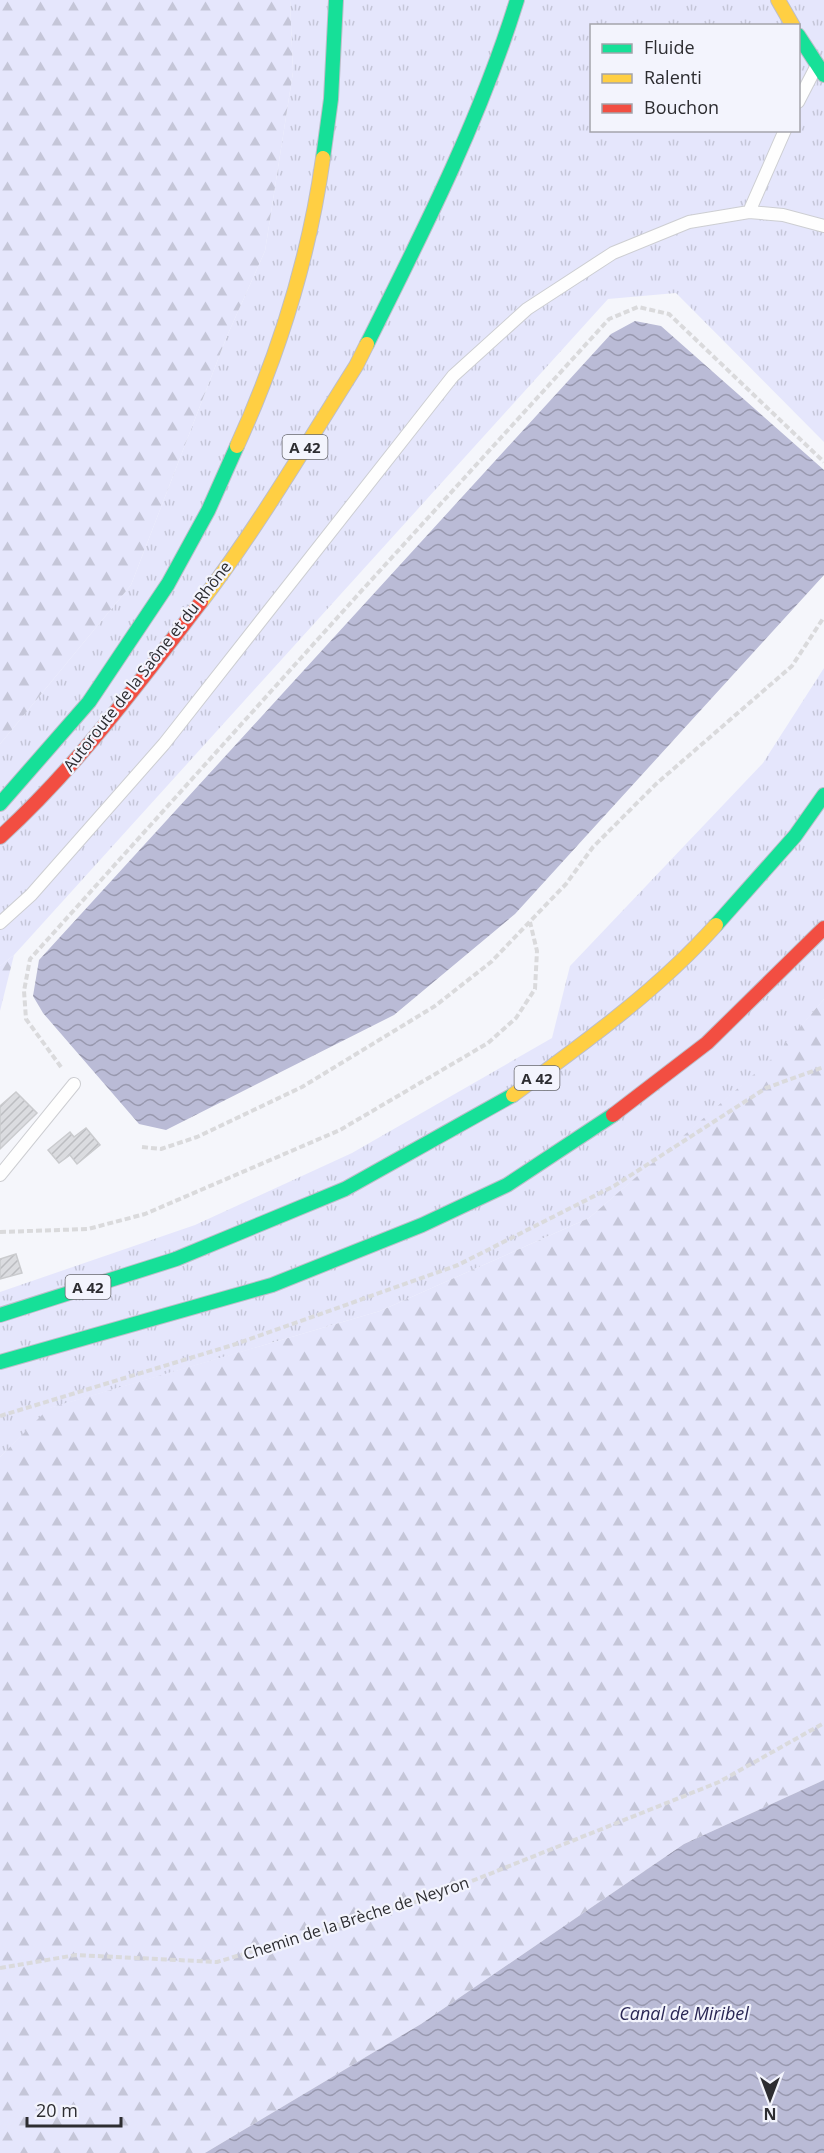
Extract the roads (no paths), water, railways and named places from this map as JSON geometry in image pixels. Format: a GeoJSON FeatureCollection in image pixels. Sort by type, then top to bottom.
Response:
{"type":"FeatureCollection","features":[{"type":"Feature","properties":{"kind":"highway"},"geometry":{"type":"LineString","coordinates":[[0,804],[89,702],[168,584],[234,458],[279,344],[304,258],[316,206],[331,99],[336,0]]}},
{"type":"Feature","properties":{"kind":"highway","name":"Autoroute de la Saône et du Rhône"},"geometry":{"type":"LineString","coordinates":[[0,837],[35,805],[105,726],[201,603],[273,498],[356,366],[434,210],[500,55],[517,0]]}},
{"type":"Feature","properties":{"kind":"highway"},"geometry":{"type":"LineString","coordinates":[[778,0],[792,24]]}},
{"type":"Feature","properties":{"kind":"highway"},"geometry":{"type":"LineString","coordinates":[[800,38],[821,70]]}},
{"type":"Feature","properties":{"kind":"highway","name":"A 42"},"geometry":{"type":"LineString","coordinates":[[0,1315],[176,1260],[345,1189],[505,1101],[607,1027],[698,945],[795,836],[824,795]]}},
{"type":"Feature","properties":{"kind":"highway"},"geometry":{"type":"LineString","coordinates":[[0,1362],[273,1285],[422,1225],[507,1185],[602,1123],[707,1043],[824,928]]}},
{"type":"Feature","properties":{"kind":"lane"},"geometry":{"type":"LineString","coordinates":[[800,99],[821,70]]}},
{"type":"Feature","properties":{"kind":"lane"},"geometry":{"type":"LineString","coordinates":[[749,212],[784,132]]}},
{"type":"Feature","properties":{"kind":"lane"},"geometry":{"type":"LineString","coordinates":[[0,923],[31,895],[164,744],[453,376],[527,309],[613,253],[689,222],[749,212],[783,215],[824,226]]}},
{"type":"Feature","properties":{"kind":"lane"},"geometry":{"type":"LineString","coordinates":[[0,1175],[74,1084]]}},
{"type":"Feature","properties":{"kind":"water"},"geometry":{"type":"Polygon","coordinates":[[[635,321],[661,326],[824,470],[824,575],[515,914],[394,1015],[166,1130],[139,1124],[43,1013],[33,996],[39,960],[611,334],[635,321]]]}},
{"type":"Feature","properties":{"kind":"water","name":"Canal de Miribel"},"geometry":{"type":"Polygon","coordinates":[[[824,1780],[824,2153],[205,2153],[421,2024],[684,1844],[824,1780]]]}}]}
